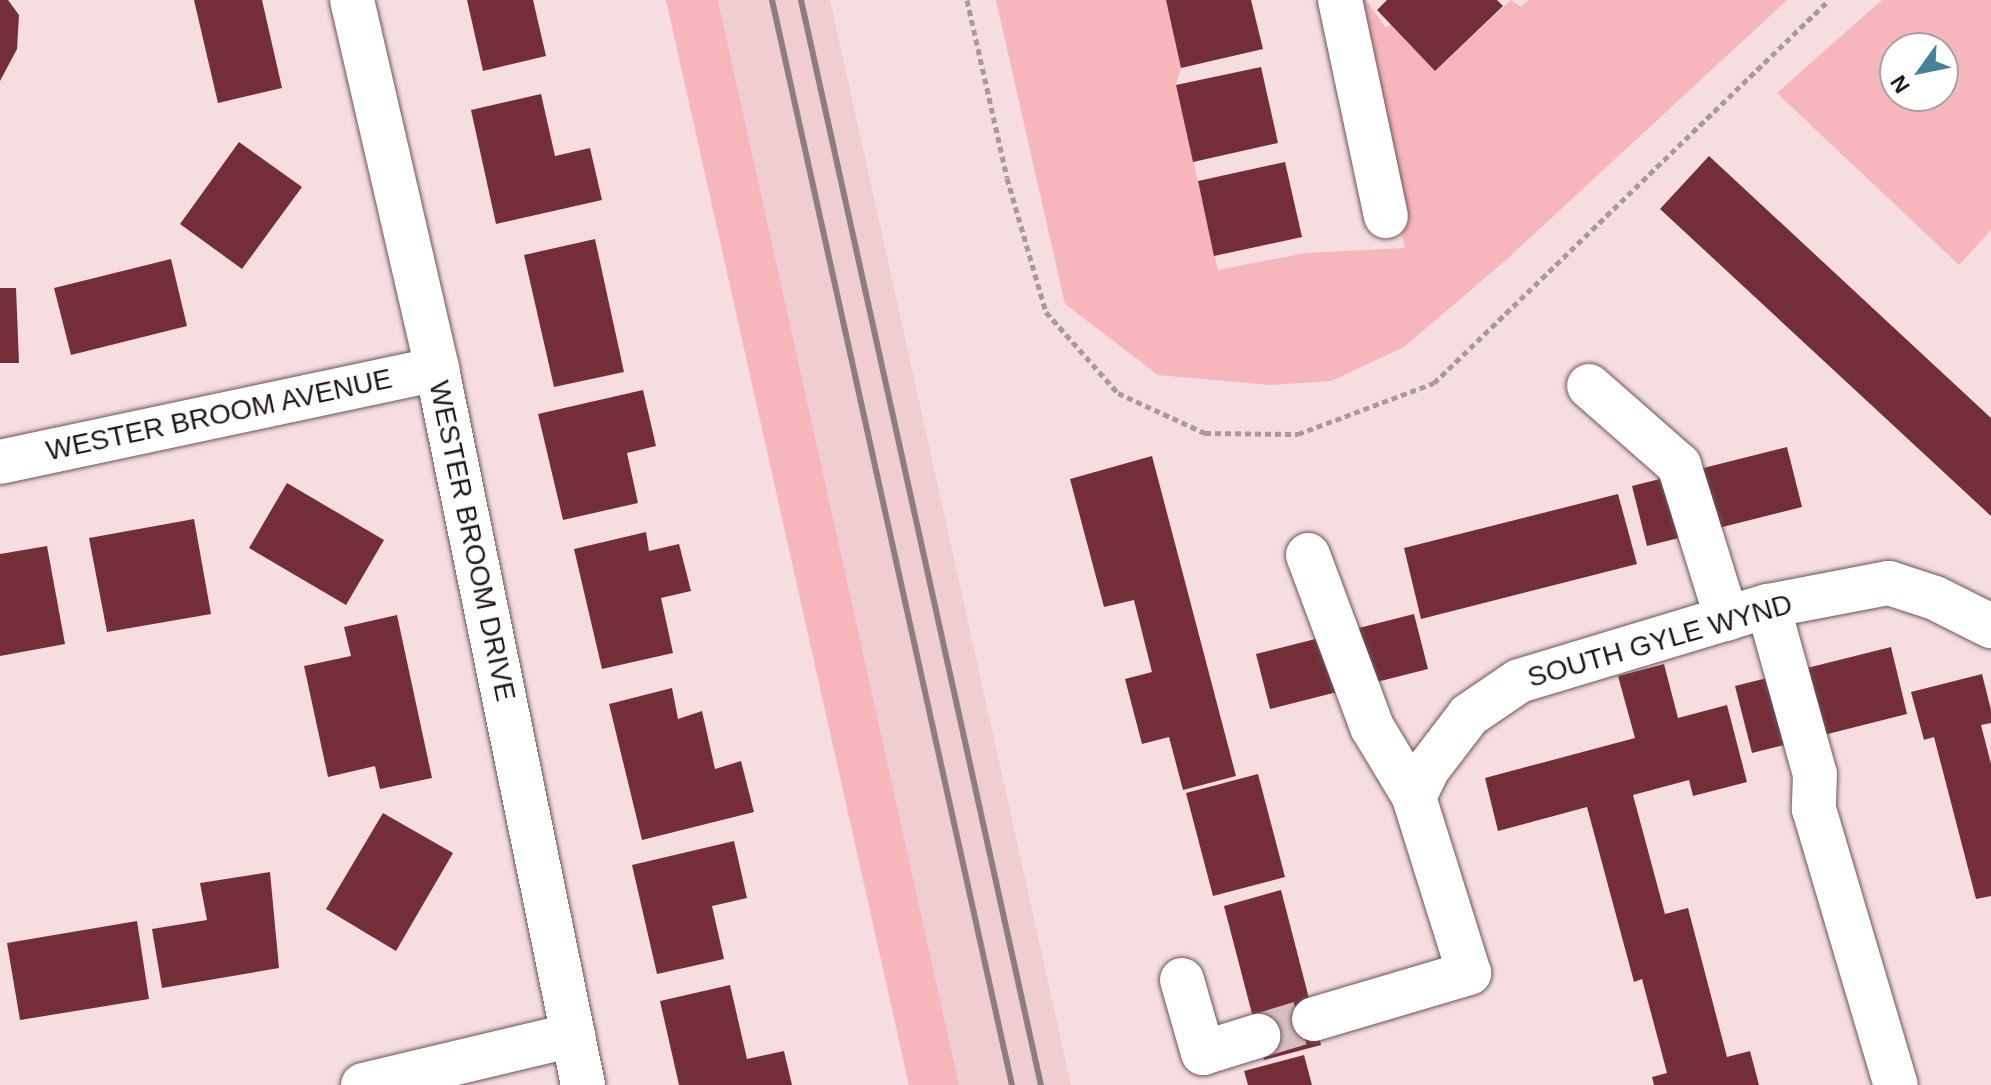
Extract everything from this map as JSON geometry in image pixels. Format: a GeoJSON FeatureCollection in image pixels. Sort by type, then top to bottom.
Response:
{"type":"FeatureCollection","features":[{"type":"Feature","properties":{"kind":"street","name":"WESTER BROOM DRIVE"},"geometry":{"type":"LineString","coordinates":[[352,0],[437,369],[583,1085]]}},
{"type":"Feature","properties":{"kind":"street"},"geometry":{"type":"LineString","coordinates":[[1340,0],[1386,216]]}},
{"type":"Feature","properties":{"kind":"street","name":"WESTER BROOM AVENUE"},"geometry":{"type":"LineString","coordinates":[[0,462],[437,369]]}},
{"type":"Feature","properties":{"kind":"street"},"geometry":{"type":"LineString","coordinates":[[1589,386],[1679,465],[1727,619]]}},
{"type":"Feature","properties":{"kind":"street"},"geometry":{"type":"LineString","coordinates":[[1308,555],[1372,727],[1414,797],[1469,973],[1314,1019]]}},
{"type":"Feature","properties":{"kind":"street","name":"SOUTH GYLE WYND"},"geometry":{"type":"LineString","coordinates":[[1414,797],[1427,770],[1469,715],[1519,681],[1768,606],[1889,583],[1935,598],[1991,626]]}},
{"type":"Feature","properties":{"kind":"street"},"geometry":{"type":"LineString","coordinates":[[1768,606],[1815,774],[1814,809],[1896,1085]]}},
{"type":"Feature","properties":{"kind":"street"},"geometry":{"type":"LineString","coordinates":[[1182,980],[1203,1053],[1258,1036]]}},
{"type":"Feature","properties":{"kind":"street"},"geometry":{"type":"LineString","coordinates":[[363,1085],[573,1035]]}},
{"type":"Feature","properties":{"kind":"shaded area"},"geometry":{"type":"Polygon","coordinates":[[[666,0],[718,0],[959,1085],[909,1085],[666,0]]]}},
{"type":"Feature","properties":{"kind":"shaded area"},"geometry":{"type":"Polygon","coordinates":[[[718,0],[830,0],[1071,1085],[959,1085],[718,0]]]}},
{"type":"Feature","properties":{"kind":"shaded area"},"geometry":{"type":"Polygon","coordinates":[[[996,0],[1166,0],[1181,68],[1176,85],[1218,270],[1306,253],[1405,248],[1351,0],[1366,0],[1386,28],[1391,24],[1435,71],[1511,0],[1521,7],[1529,0],[1787,0],[1506,260],[1404,347],[1331,381],[1271,385],[1158,375],[1065,304],[996,0]]]}},
{"type":"Feature","properties":{"kind":"shaded area"},"geometry":{"type":"Polygon","coordinates":[[[1882,0],[1991,0],[1991,230],[1959,265],[1777,93],[1882,0]]]}},
{"type":"Feature","properties":{"kind":"building"},"geometry":{"type":"Polygon","coordinates":[[[0,0],[8,0],[19,15],[17,49],[0,81],[0,0]]]}},
{"type":"Feature","properties":{"kind":"building"},"geometry":{"type":"Polygon","coordinates":[[[194,0],[262,0],[282,88],[218,103],[194,0]]]}},
{"type":"Feature","properties":{"kind":"building"},"geometry":{"type":"Polygon","coordinates":[[[467,0],[533,0],[546,56],[483,71],[467,0]]]}},
{"type":"Feature","properties":{"kind":"building"},"geometry":{"type":"Polygon","coordinates":[[[1166,0],[1251,0],[1263,49],[1181,68],[1166,0]]]}},
{"type":"Feature","properties":{"kind":"building"},"geometry":{"type":"Polygon","coordinates":[[[1387,0],[1497,0],[1503,6],[1435,71],[1377,10],[1387,0]]]}},
{"type":"Feature","properties":{"kind":"building"},"geometry":{"type":"Polygon","coordinates":[[[1261,67],[1278,143],[1193,162],[1176,85],[1261,67]]]}},
{"type":"Feature","properties":{"kind":"building"},"geometry":{"type":"Polygon","coordinates":[[[541,94],[555,156],[590,148],[602,200],[496,224],[471,110],[541,94]]]}},
{"type":"Feature","properties":{"kind":"building"},"geometry":{"type":"Polygon","coordinates":[[[239,142],[302,187],[242,269],[180,224],[239,142]]]}},
{"type":"Feature","properties":{"kind":"building"},"geometry":{"type":"Polygon","coordinates":[[[1709,156],[1991,418],[1991,516],[1660,209],[1709,156]]]}},
{"type":"Feature","properties":{"kind":"building"},"geometry":{"type":"Polygon","coordinates":[[[1285,162],[1302,237],[1214,256],[1198,181],[1285,162]]]}},
{"type":"Feature","properties":{"kind":"building"},"geometry":{"type":"Polygon","coordinates":[[[595,239],[624,372],[554,387],[524,255],[595,239]]]}},
{"type":"Feature","properties":{"kind":"building"},"geometry":{"type":"Polygon","coordinates":[[[171,259],[187,326],[71,355],[54,288],[171,259]]]}},
{"type":"Feature","properties":{"kind":"building"},"geometry":{"type":"Polygon","coordinates":[[[0,288],[16,288],[19,363],[0,363],[0,288]]]}},
{"type":"Feature","properties":{"kind":"building"},"geometry":{"type":"Polygon","coordinates":[[[643,390],[656,446],[627,453],[638,503],[563,520],[538,414],[643,390]]]}},
{"type":"Feature","properties":{"kind":"building"},"geometry":{"type":"Polygon","coordinates":[[[1787,447],[1802,507],[1647,546],[1632,486],[1787,447]]]}},
{"type":"Feature","properties":{"kind":"building"},"geometry":{"type":"Polygon","coordinates":[[[1152,456],[1236,776],[1183,790],[1169,737],[1142,744],[1125,679],[1152,672],[1134,600],[1104,607],[1070,479],[1152,456]]]}},
{"type":"Feature","properties":{"kind":"building"},"geometry":{"type":"Polygon","coordinates":[[[287,483],[384,540],[346,605],[249,548],[287,483]]]}},
{"type":"Feature","properties":{"kind":"building"},"geometry":{"type":"Polygon","coordinates":[[[1618,494],[1637,564],[1421,619],[1404,548],[1618,494]]]}},
{"type":"Feature","properties":{"kind":"building"},"geometry":{"type":"Polygon","coordinates":[[[194,519],[211,614],[107,632],[89,538],[194,519]]]}},
{"type":"Feature","properties":{"kind":"building"},"geometry":{"type":"Polygon","coordinates":[[[646,532],[649,551],[679,544],[691,591],[661,598],[673,653],[602,669],[574,549],[646,532]]]}},
{"type":"Feature","properties":{"kind":"building"},"geometry":{"type":"Polygon","coordinates":[[[47,546],[65,644],[0,656],[0,554],[47,546]]]}},
{"type":"Feature","properties":{"kind":"building"},"geometry":{"type":"Polygon","coordinates":[[[1414,614],[1428,669],[1270,709],[1256,654],[1414,614]]]}},
{"type":"Feature","properties":{"kind":"building"},"geometry":{"type":"Polygon","coordinates":[[[397,615],[432,778],[380,789],[375,766],[328,777],[304,666],[351,656],[344,627],[397,615]]]}},
{"type":"Feature","properties":{"kind":"building"},"geometry":{"type":"Polygon","coordinates":[[[1891,647],[1907,714],[1752,753],[1735,686],[1891,647]]]}},
{"type":"Feature","properties":{"kind":"building"},"geometry":{"type":"Polygon","coordinates":[[[1664,664],[1678,718],[1727,705],[1747,782],[1693,796],[1689,780],[1633,795],[1665,914],[1688,908],[1727,1057],[1750,1051],[1759,1085],[1654,1085],[1652,1077],[1667,1073],[1642,979],[1634,982],[1587,807],[1498,831],[1485,778],[1635,738],[1618,676],[1664,664]]]}},
{"type":"Feature","properties":{"kind":"building"},"geometry":{"type":"Polygon","coordinates":[[[1982,674],[1991,710],[1991,723],[1981,725],[1991,764],[1991,896],[1976,899],[1934,737],[1924,740],[1911,692],[1982,674]]]}},
{"type":"Feature","properties":{"kind":"building"},"geometry":{"type":"Polygon","coordinates":[[[672,688],[678,719],[702,711],[715,769],[741,761],[754,812],[642,840],[609,704],[672,688]]]}},
{"type":"Feature","properties":{"kind":"building"},"geometry":{"type":"Polygon","coordinates":[[[1258,774],[1285,877],[1213,896],[1186,793],[1258,774]]]}},
{"type":"Feature","properties":{"kind":"building"},"geometry":{"type":"Polygon","coordinates":[[[383,813],[453,853],[396,951],[326,909],[383,813]]]}},
{"type":"Feature","properties":{"kind":"building"},"geometry":{"type":"Polygon","coordinates":[[[734,841],[747,898],[712,906],[724,959],[657,974],[632,865],[734,841]]]}},
{"type":"Feature","properties":{"kind":"building"},"geometry":{"type":"Polygon","coordinates":[[[270,872],[279,968],[162,988],[152,929],[207,920],[200,883],[270,872]]]}},
{"type":"Feature","properties":{"kind":"building"},"geometry":{"type":"Polygon","coordinates":[[[1281,890],[1321,1045],[1264,1060],[1224,906],[1281,890]]]}},
{"type":"Feature","properties":{"kind":"building"},"geometry":{"type":"Polygon","coordinates":[[[137,921],[149,999],[20,1020],[7,943],[137,921]]]}},
{"type":"Feature","properties":{"kind":"building"},"geometry":{"type":"Polygon","coordinates":[[[730,985],[747,1059],[784,1051],[792,1085],[679,1085],[660,1001],[730,985]]]}},
{"type":"Feature","properties":{"kind":"building"},"geometry":{"type":"Polygon","coordinates":[[[1304,1055],[1312,1085],[1248,1085],[1244,1071],[1304,1055]]]}},
{"type":"Feature","properties":{"kind":"tunnel"},"geometry":{"type":"LineString","coordinates":[[1258,1036],[1314,1019]]}},
{"type":"Feature","properties":{"kind":"railway"},"geometry":{"type":"LineString","coordinates":[[772,0],[1012,1085]]}},
{"type":"Feature","properties":{"kind":"railway"},"geometry":{"type":"LineString","coordinates":[[801,0],[1041,1085]]}}]}
